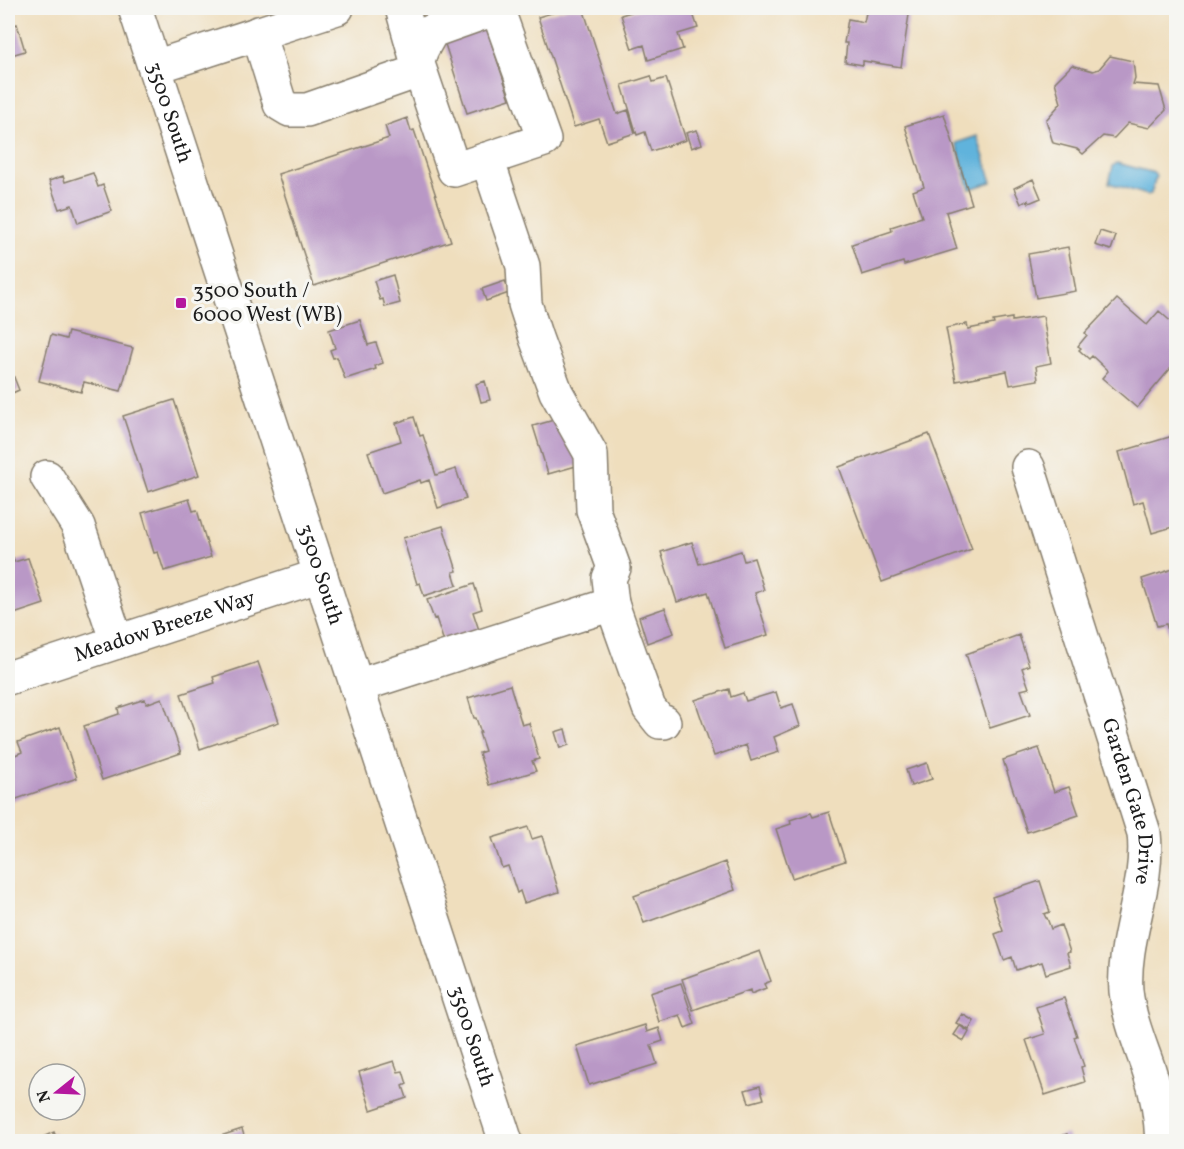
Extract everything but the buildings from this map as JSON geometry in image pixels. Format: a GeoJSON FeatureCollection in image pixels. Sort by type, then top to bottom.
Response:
{"type":"FeatureCollection","features":[{"type":"Feature","properties":{"kind":"street","name":"3500 South"},"geometry":{"type":"LineString","coordinates":[[135,8],[506,1142]]}},
{"type":"Feature","properties":{"kind":"street"},"geometry":{"type":"LineString","coordinates":[[155,67],[337,8]]}},
{"type":"Feature","properties":{"kind":"street"},"geometry":{"type":"LineString","coordinates":[[258,33],[280,104],[290,110],[306,110],[413,73],[417,61],[432,31],[497,8],[544,140],[454,170],[417,61],[402,8]]}},
{"type":"Feature","properties":{"kind":"street"},"geometry":{"type":"LineString","coordinates":[[487,159],[523,266],[525,304],[536,338],[556,392],[591,454],[593,510],[614,568],[609,578],[612,604],[648,708],[660,722],[664,722]]}},
{"type":"Feature","properties":{"kind":"street","name":"Garden Gate Drive"},"geometry":{"type":"LineString","coordinates":[[1028,467],[1144,833],[1145,863],[1138,910],[1128,950],[1126,993],[1136,1034],[1150,1072],[1157,1101],[1162,1142]]}},
{"type":"Feature","properties":{"kind":"street"},"geometry":{"type":"LineString","coordinates":[[47,477],[78,526],[117,642]]}},
{"type":"Feature","properties":{"kind":"street","name":"Meadow Breeze Way"},"geometry":{"type":"LineString","coordinates":[[8,678],[321,575]]}},
{"type":"Feature","properties":{"kind":"street"},"geometry":{"type":"LineString","coordinates":[[357,686],[612,604]]}},
{"type":"Feature","properties":{"kind":"water"},"geometry":{"type":"Polygon","coordinates":[[[977,136],[992,182],[970,189],[956,143],[977,136]]]}},
{"type":"Feature","properties":{"kind":"water"},"geometry":{"type":"Polygon","coordinates":[[[1117,163],[1154,173],[1156,177],[1151,194],[1147,195],[1109,183],[1113,166],[1117,163]]]}},
{"type":"Feature","properties":{"kind":"place","name":"3500 South / 6000 West (WB)"},"geometry":{"type":"Point","coordinates":[181,303]}}]}
